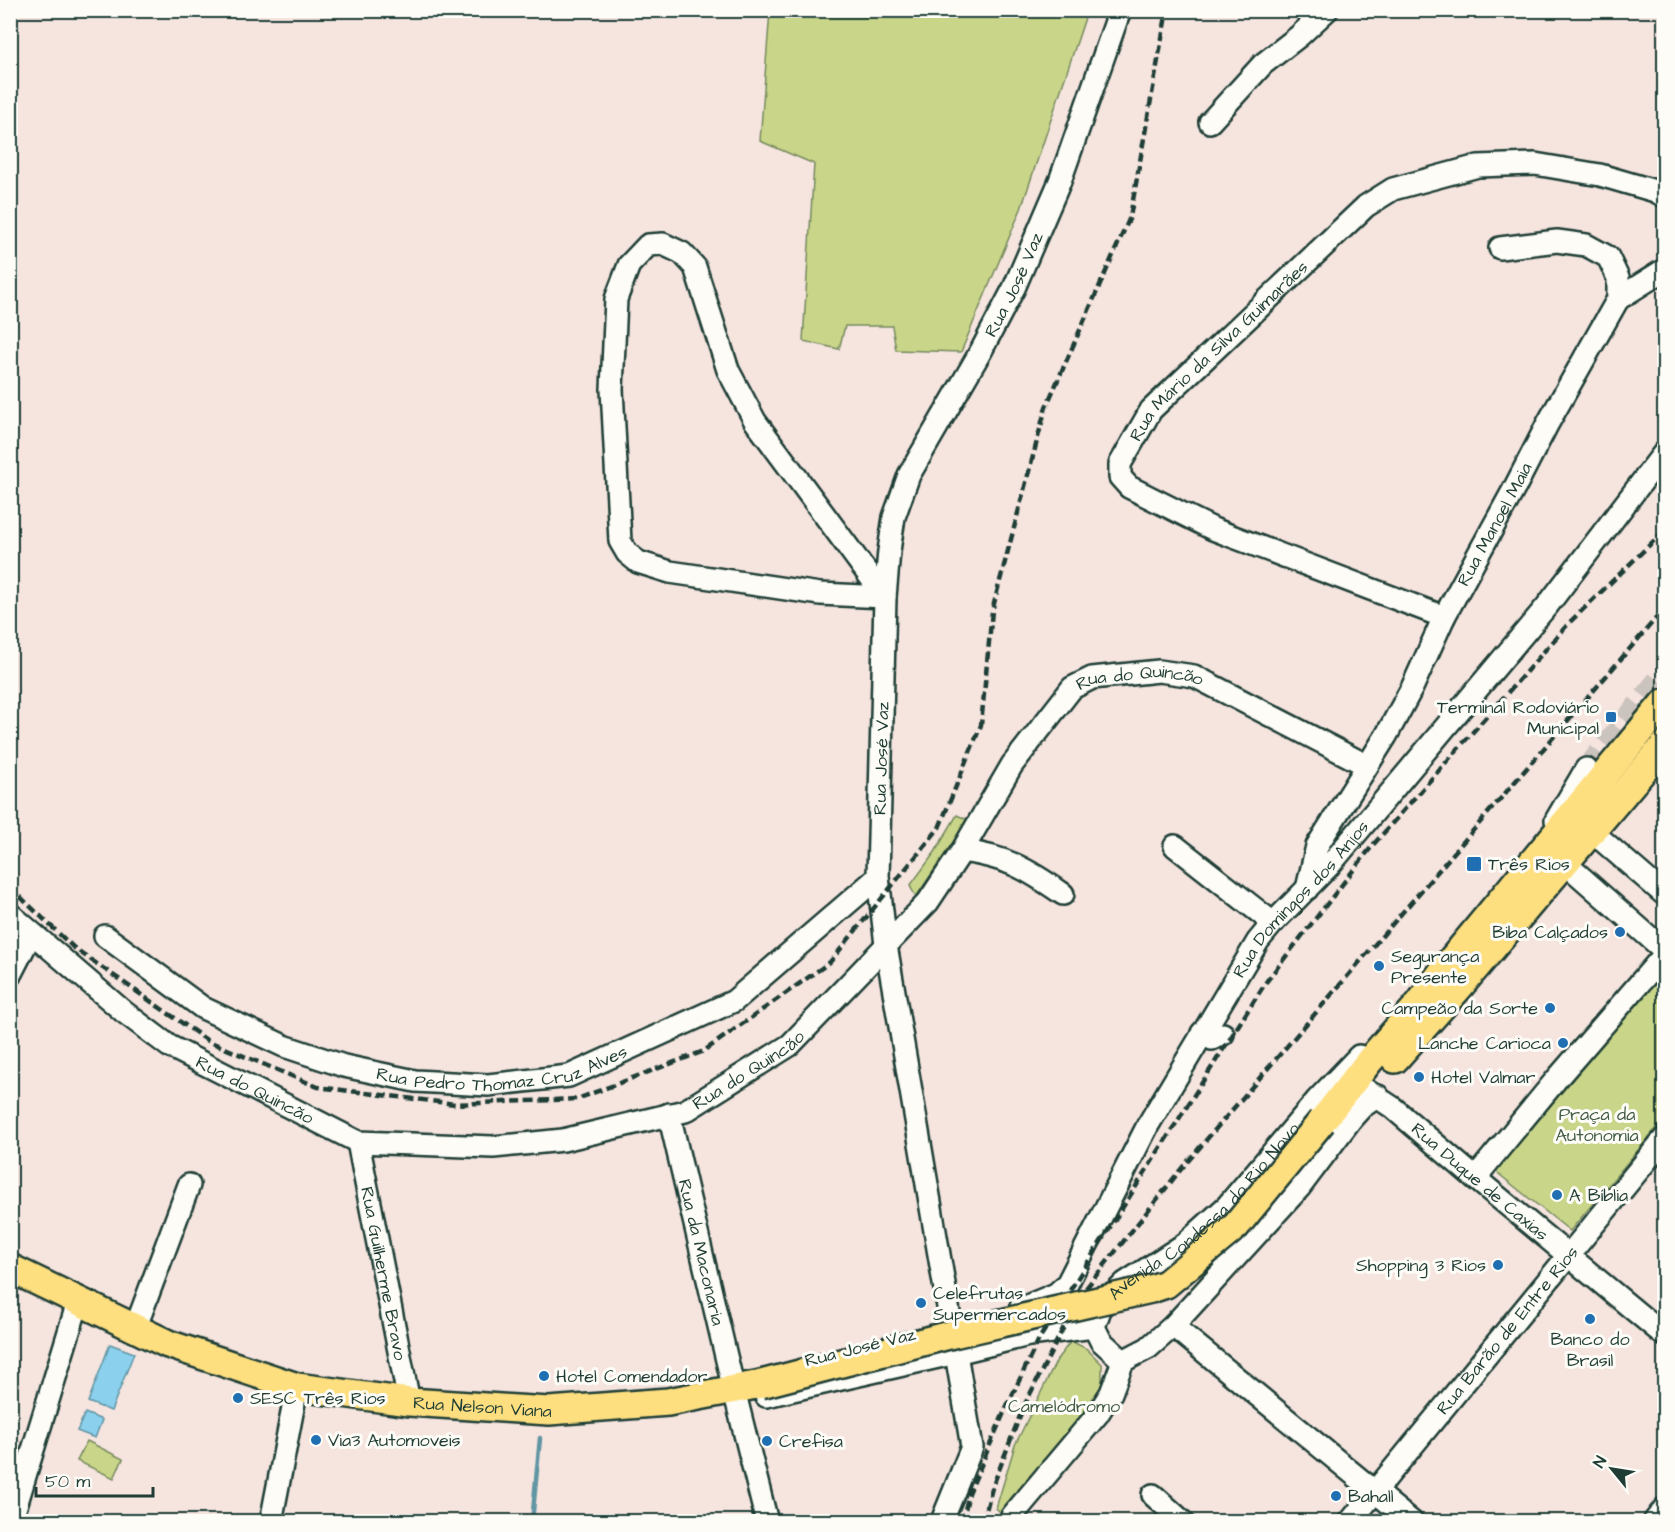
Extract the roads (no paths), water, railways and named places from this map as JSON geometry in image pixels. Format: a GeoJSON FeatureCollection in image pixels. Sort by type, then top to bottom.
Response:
{"type":"FeatureCollection","features":[{"type":"Feature","properties":{"kind":"main road","name":"Avenida Condessa do Rio Novo"},"geometry":{"type":"LineString","coordinates":[[1360,1094],[1461,987],[1565,863],[1582,823],[1665,703]]}},
{"type":"Feature","properties":{"kind":"main road","name":"Avenida Condessa do Rio Novo"},"geometry":{"type":"LineString","coordinates":[[1360,1094],[1370,1060],[1420,1003],[1445,968],[1530,866],[1582,823],[1665,746]]}},
{"type":"Feature","properties":{"kind":"main road","name":"Rua Nelson Viana"},"geometry":{"type":"LineString","coordinates":[[10,1269],[168,1344],[297,1387],[409,1402],[549,1411],[668,1402],[734,1391],[953,1334],[1166,1284],[1236,1226],[1322,1121],[1360,1094]]}},
{"type":"Feature","properties":{"kind":"street","name":"Rua José Vaz"},"geometry":{"type":"LineString","coordinates":[[734,1391],[951,1324],[886,945],[878,877],[885,597],[889,551],[894,517],[909,475],[981,351],[1014,288],[1060,181],[1120,10]]}},
{"type":"Feature","properties":{"kind":"street"},"geometry":{"type":"LineString","coordinates":[[1210,122],[1263,63],[1299,36],[1327,10]]}},
{"type":"Feature","properties":{"kind":"street","name":"Rua Mário da Silva Guimarães"},"geometry":{"type":"LineString","coordinates":[[1444,617],[1213,529],[1129,487],[1120,477],[1120,464],[1151,410],[1366,206],[1393,189],[1478,166],[1535,164],[1600,175],[1665,196]]}},
{"type":"Feature","properties":{"kind":"street"},"geometry":{"type":"LineString","coordinates":[[1500,248],[1557,242],[1586,245],[1608,257],[1618,278],[1618,299]]}},
{"type":"Feature","properties":{"kind":"street"},"geometry":{"type":"LineString","coordinates":[[663,244],[682,253],[695,267],[728,370],[755,421],[885,597],[820,594],[680,574],[638,562],[627,553],[620,541],[612,389],[616,299],[629,265],[648,245],[663,244]]}},
{"type":"Feature","properties":{"kind":"street"},"geometry":{"type":"LineString","coordinates":[[1618,299],[1665,270]]}},
{"type":"Feature","properties":{"kind":"street","name":"Rua Manoel Maia"},"geometry":{"type":"LineString","coordinates":[[1307,889],[1317,846],[1412,688],[1444,617],[1548,423],[1618,299]]}},
{"type":"Feature","properties":{"kind":"street","name":"Rua Domingos dos Anjos"},"geometry":{"type":"LineString","coordinates":[[1067,1284],[1148,1125],[1258,941],[1273,922],[1307,889],[1547,606],[1665,453]]}},
{"type":"Feature","properties":{"kind":"street","name":"Rua do Quincão"},"geometry":{"type":"LineString","coordinates":[[10,914],[124,1012],[169,1046],[358,1143],[493,1147],[563,1140],[685,1111],[790,1045],[928,902],[962,850],[1012,765],[1072,688],[1092,678],[1159,671],[1194,676],[1366,765]]}},
{"type":"Feature","properties":{"kind":"street"},"geometry":{"type":"LineString","coordinates":[[1530,866],[1586,769]]}},
{"type":"Feature","properties":{"kind":"street"},"geometry":{"type":"LineString","coordinates":[[1582,823],[1665,894]]}},
{"type":"Feature","properties":{"kind":"street"},"geometry":{"type":"LineString","coordinates":[[1175,846],[1273,922]]}},
{"type":"Feature","properties":{"kind":"street"},"geometry":{"type":"LineString","coordinates":[[962,850],[988,854],[1006,860],[1027,870],[1063,894]]}},
{"type":"Feature","properties":{"kind":"street"},"geometry":{"type":"LineString","coordinates":[[1530,866],[1565,863],[1665,950]]}},
{"type":"Feature","properties":{"kind":"street","name":"Rua Pedro Thomaz Cruz Alves"},"geometry":{"type":"LineString","coordinates":[[105,936],[203,1008],[284,1046],[344,1066],[415,1081],[488,1085],[569,1076],[734,1001],[878,877]]}},
{"type":"Feature","properties":{"kind":"street"},"geometry":{"type":"LineString","coordinates":[[10,975],[31,934]]}},
{"type":"Feature","properties":{"kind":"street"},"geometry":{"type":"LineString","coordinates":[[1475,1178],[1555,1081],[1665,955]]}},
{"type":"Feature","properties":{"kind":"street","name":"Avenida Condessa do Rio Novo"},"geometry":{"type":"LineString","coordinates":[[1094,1327],[1101,1307],[1125,1283],[1185,1244],[1227,1206],[1317,1100],[1445,968]]}},
{"type":"Feature","properties":{"kind":"street"},"geometry":{"type":"LineString","coordinates":[[1202,1033],[1212,1039],[1223,1034]]}},
{"type":"Feature","properties":{"kind":"street","name":"Rua Duque de Caxias"},"geometry":{"type":"LineString","coordinates":[[1360,1094],[1475,1178],[1665,1335]]}},
{"type":"Feature","properties":{"kind":"street","name":"Avenida Condessa do Rio Novo"},"geometry":{"type":"LineString","coordinates":[[1123,1361],[1148,1348],[1173,1326],[1300,1187],[1362,1107],[1360,1094]]}},
{"type":"Feature","properties":{"kind":"street","name":"Rua da Maconaria"},"geometry":{"type":"LineString","coordinates":[[669,1114],[767,1521]]}},
{"type":"Feature","properties":{"kind":"street","name":"Rua Barão de Entre Rios"},"geometry":{"type":"LineString","coordinates":[[1350,1521],[1665,1139]]}},
{"type":"Feature","properties":{"kind":"street","name":"Rua Guilherme Bravo"},"geometry":{"type":"LineString","coordinates":[[358,1143],[409,1402]]}},
{"type":"Feature","properties":{"kind":"street"},"geometry":{"type":"LineString","coordinates":[[135,1329],[189,1185]]}},
{"type":"Feature","properties":{"kind":"street"},"geometry":{"type":"LineString","coordinates":[[944,1516],[972,1447],[951,1324],[1022,1308],[1056,1294],[1067,1284],[1078,1297],[1101,1341],[1123,1361],[1111,1394],[1097,1415],[1010,1521]]}},
{"type":"Feature","properties":{"kind":"street"},"geometry":{"type":"LineString","coordinates":[[11,1521],[78,1302]]}},
{"type":"Feature","properties":{"kind":"street"},"geometry":{"type":"LineString","coordinates":[[1173,1326],[1412,1521]]}},
{"type":"Feature","properties":{"kind":"street"},"geometry":{"type":"LineString","coordinates":[[734,1391],[956,1353],[1029,1335],[1094,1327]]}},
{"type":"Feature","properties":{"kind":"street"},"geometry":{"type":"LineString","coordinates":[[271,1521],[297,1387]]}},
{"type":"Feature","properties":{"kind":"street"},"geometry":{"type":"LineString","coordinates":[[1153,1494],[1183,1521]]}},
{"type":"Feature","properties":{"kind":"street"},"geometry":{"type":"LineString","coordinates":[[1654,1521],[1665,1509]]}},
{"type":"Feature","properties":{"kind":"water"},"geometry":{"type":"Polygon","coordinates":[[[110,1344],[134,1353],[111,1411],[88,1402],[110,1344]]]}},
{"type":"Feature","properties":{"kind":"water"},"geometry":{"type":"Polygon","coordinates":[[[85,1413],[102,1420],[95,1438],[77,1431],[85,1413]]]}},
{"type":"Feature","properties":{"kind":"waterway"},"geometry":{"type":"LineString","coordinates":[[532,1522],[540,1438]]}},
{"type":"Feature","properties":{"kind":"tunnel"},"geometry":{"type":"LineString","coordinates":[[1586,769],[1664,672]]}},
{"type":"Feature","properties":{"kind":"railway"},"geometry":{"type":"LineString","coordinates":[[10,887],[74,948],[208,1041],[318,1087],[455,1104],[577,1099],[704,1051],[830,962],[939,828],[981,725],[992,611],[1046,407],[1130,217],[1167,10]]}},
{"type":"Feature","properties":{"kind":"railway"},"geometry":{"type":"LineString","coordinates":[[962,1522],[969,1493],[1039,1339],[1266,982],[1373,845],[1570,622],[1664,531]]}},
{"type":"Feature","properties":{"kind":"railway"},"geometry":{"type":"LineString","coordinates":[[983,1522],[992,1488],[1023,1408],[1079,1297],[1182,1168],[1664,609]]}},
{"type":"Feature","properties":{"kind":"place","name":"Terminal Rodoviário Municipal"},"geometry":{"type":"Point","coordinates":[1611,717]}},
{"type":"Feature","properties":{"kind":"place","name":"Três Rios"},"geometry":{"type":"Point","coordinates":[1474,864]}},
{"type":"Feature","properties":{"kind":"place","name":"Biba Calçados"},"geometry":{"type":"Point","coordinates":[1620,932]}},
{"type":"Feature","properties":{"kind":"place","name":"Segurança Presente"},"geometry":{"type":"Point","coordinates":[1379,966]}},
{"type":"Feature","properties":{"kind":"place","name":"Campeão da Sorte"},"geometry":{"type":"Point","coordinates":[1550,1008]}},
{"type":"Feature","properties":{"kind":"place","name":"Lanche Carioca"},"geometry":{"type":"Point","coordinates":[1563,1043]}},
{"type":"Feature","properties":{"kind":"place","name":"Hotel Valmar"},"geometry":{"type":"Point","coordinates":[1419,1077]}},
{"type":"Feature","properties":{"kind":"place","name":"A Bíblia"},"geometry":{"type":"Point","coordinates":[1557,1195]}},
{"type":"Feature","properties":{"kind":"place","name":"Shopping 3 Rios"},"geometry":{"type":"Point","coordinates":[1498,1265]}},
{"type":"Feature","properties":{"kind":"place","name":"Celefrutas Supermercados"},"geometry":{"type":"Point","coordinates":[921,1303]}},
{"type":"Feature","properties":{"kind":"place","name":"Banco do Brasil"},"geometry":{"type":"Point","coordinates":[1590,1319]}},
{"type":"Feature","properties":{"kind":"place","name":"Hotel Comendador"},"geometry":{"type":"Point","coordinates":[544,1376]}},
{"type":"Feature","properties":{"kind":"place","name":"SESC Três Rios"},"geometry":{"type":"Point","coordinates":[238,1398]}},
{"type":"Feature","properties":{"kind":"place","name":"Via3 Automoveis"},"geometry":{"type":"Point","coordinates":[316,1440]}},
{"type":"Feature","properties":{"kind":"place","name":"Crefisa"},"geometry":{"type":"Point","coordinates":[767,1441]}},
{"type":"Feature","properties":{"kind":"place","name":"Bahall"},"geometry":{"type":"Point","coordinates":[1336,1496]}},
{"type":"Feature","properties":{"kind":"park label","name":"Praça da Autonomia"},"geometry":{"type":"Point","coordinates":[1597,1124]}},
{"type":"Feature","properties":{"kind":"park label","name":"Camelódromo"},"geometry":{"type":"Point","coordinates":[1064,1406]}}]}
